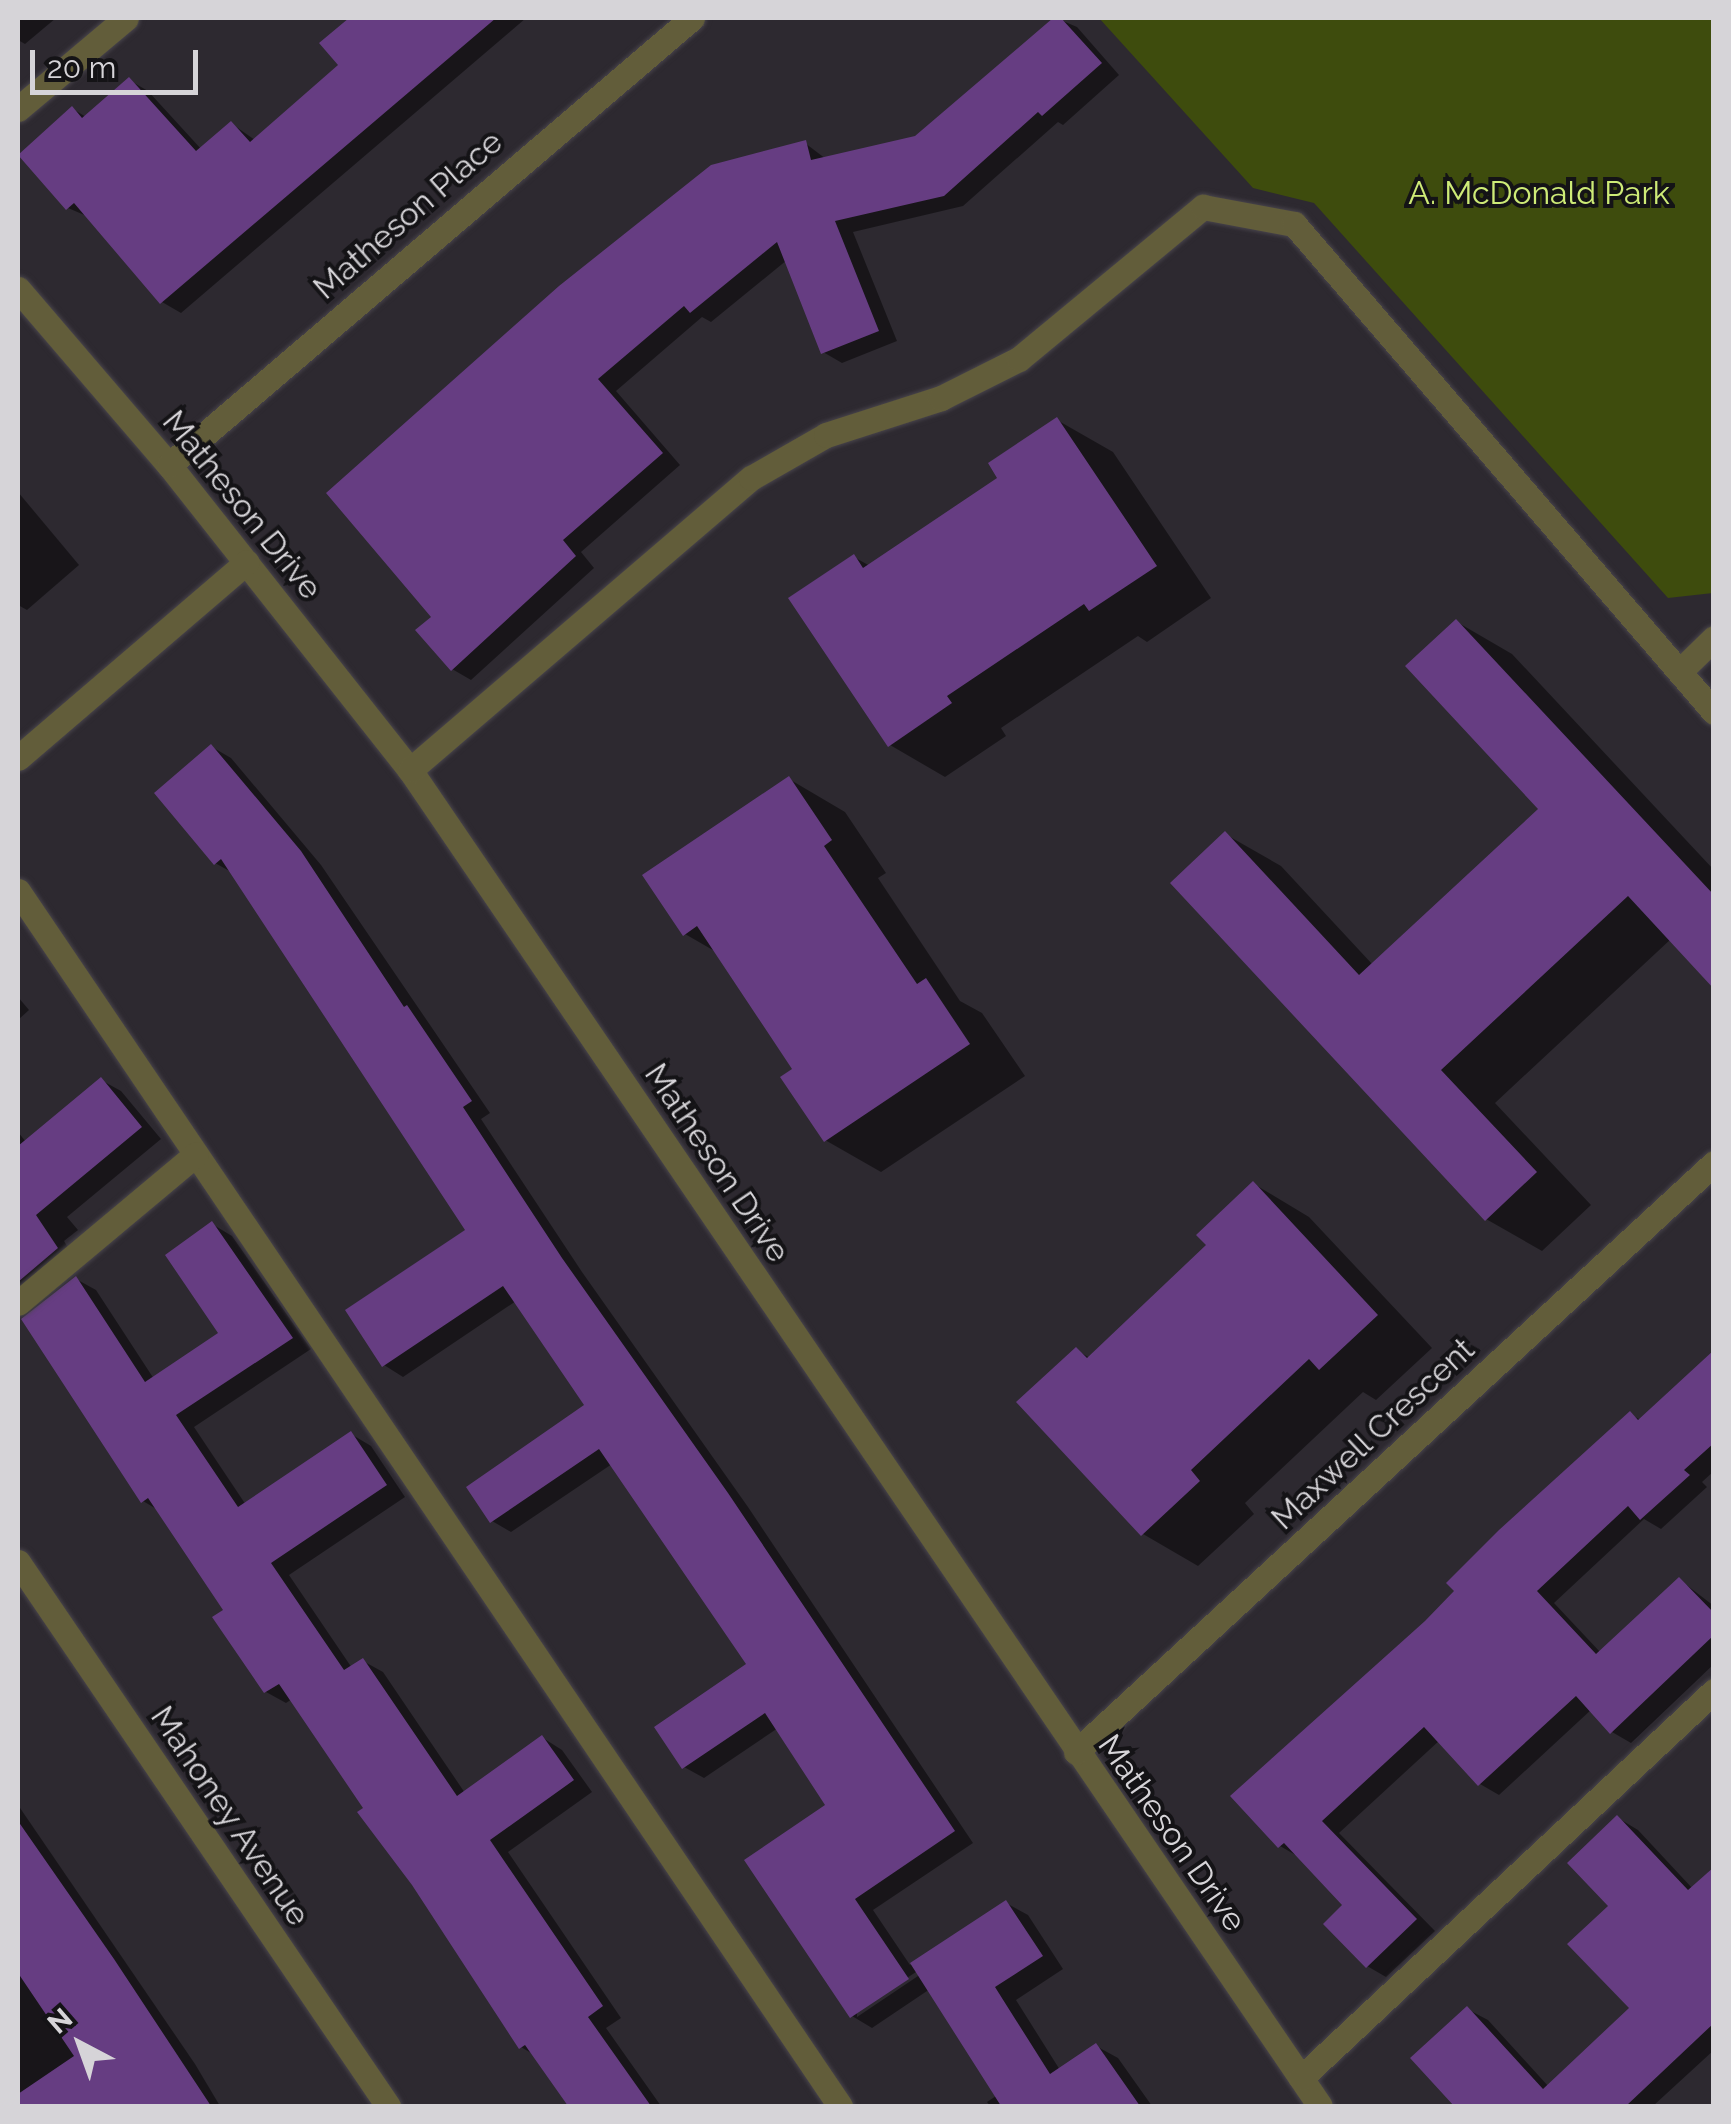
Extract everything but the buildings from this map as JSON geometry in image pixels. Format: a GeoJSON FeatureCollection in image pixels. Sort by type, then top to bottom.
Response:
{"type":"FeatureCollection","features":[{"type":"Feature","properties":{"kind":"street"},"geometry":{"type":"LineString","coordinates":[[18,109],[126,18]]}},
{"type":"Feature","properties":{"kind":"street","name":"Matheson Place"},"geometry":{"type":"LineString","coordinates":[[169,465],[692,18]]}},
{"type":"Feature","properties":{"kind":"street"},"geometry":{"type":"LineString","coordinates":[[410,770],[751,478],[826,434],[942,398],[1019,359],[1204,207],[1294,224],[1714,712]]}},
{"type":"Feature","properties":{"kind":"street","name":"Matheson Drive"},"geometry":{"type":"LineString","coordinates":[[18,289],[169,465],[410,770],[1320,2106]]}},
{"type":"Feature","properties":{"kind":"street"},"geometry":{"type":"LineString","coordinates":[[18,758],[247,562]]}},
{"type":"Feature","properties":{"kind":"street"},"geometry":{"type":"LineString","coordinates":[[1680,670],[1714,638]]}},
{"type":"Feature","properties":{"kind":"street"},"geometry":{"type":"LineString","coordinates":[[18,892],[840,2106]]}},
{"type":"Feature","properties":{"kind":"street"},"geometry":{"type":"LineString","coordinates":[[18,1302],[196,1154]]}},
{"type":"Feature","properties":{"kind":"street","name":"Maxwell Crescent"},"geometry":{"type":"LineString","coordinates":[[1076,1752],[1714,1163]]}},
{"type":"Feature","properties":{"kind":"street","name":"Mahoney Avenue"},"geometry":{"type":"LineString","coordinates":[[18,1562],[388,2106]]}},
{"type":"Feature","properties":{"kind":"street"},"geometry":{"type":"LineString","coordinates":[[1301,2078],[1714,1691]]}},
{"type":"Feature","properties":{"kind":"green space","name":"A. McDonald Park"},"geometry":{"type":"Polygon","coordinates":[[[1099,18],[1713,18],[1713,593],[1668,598],[1314,203],[1253,188],[1099,18]]]}}]}
